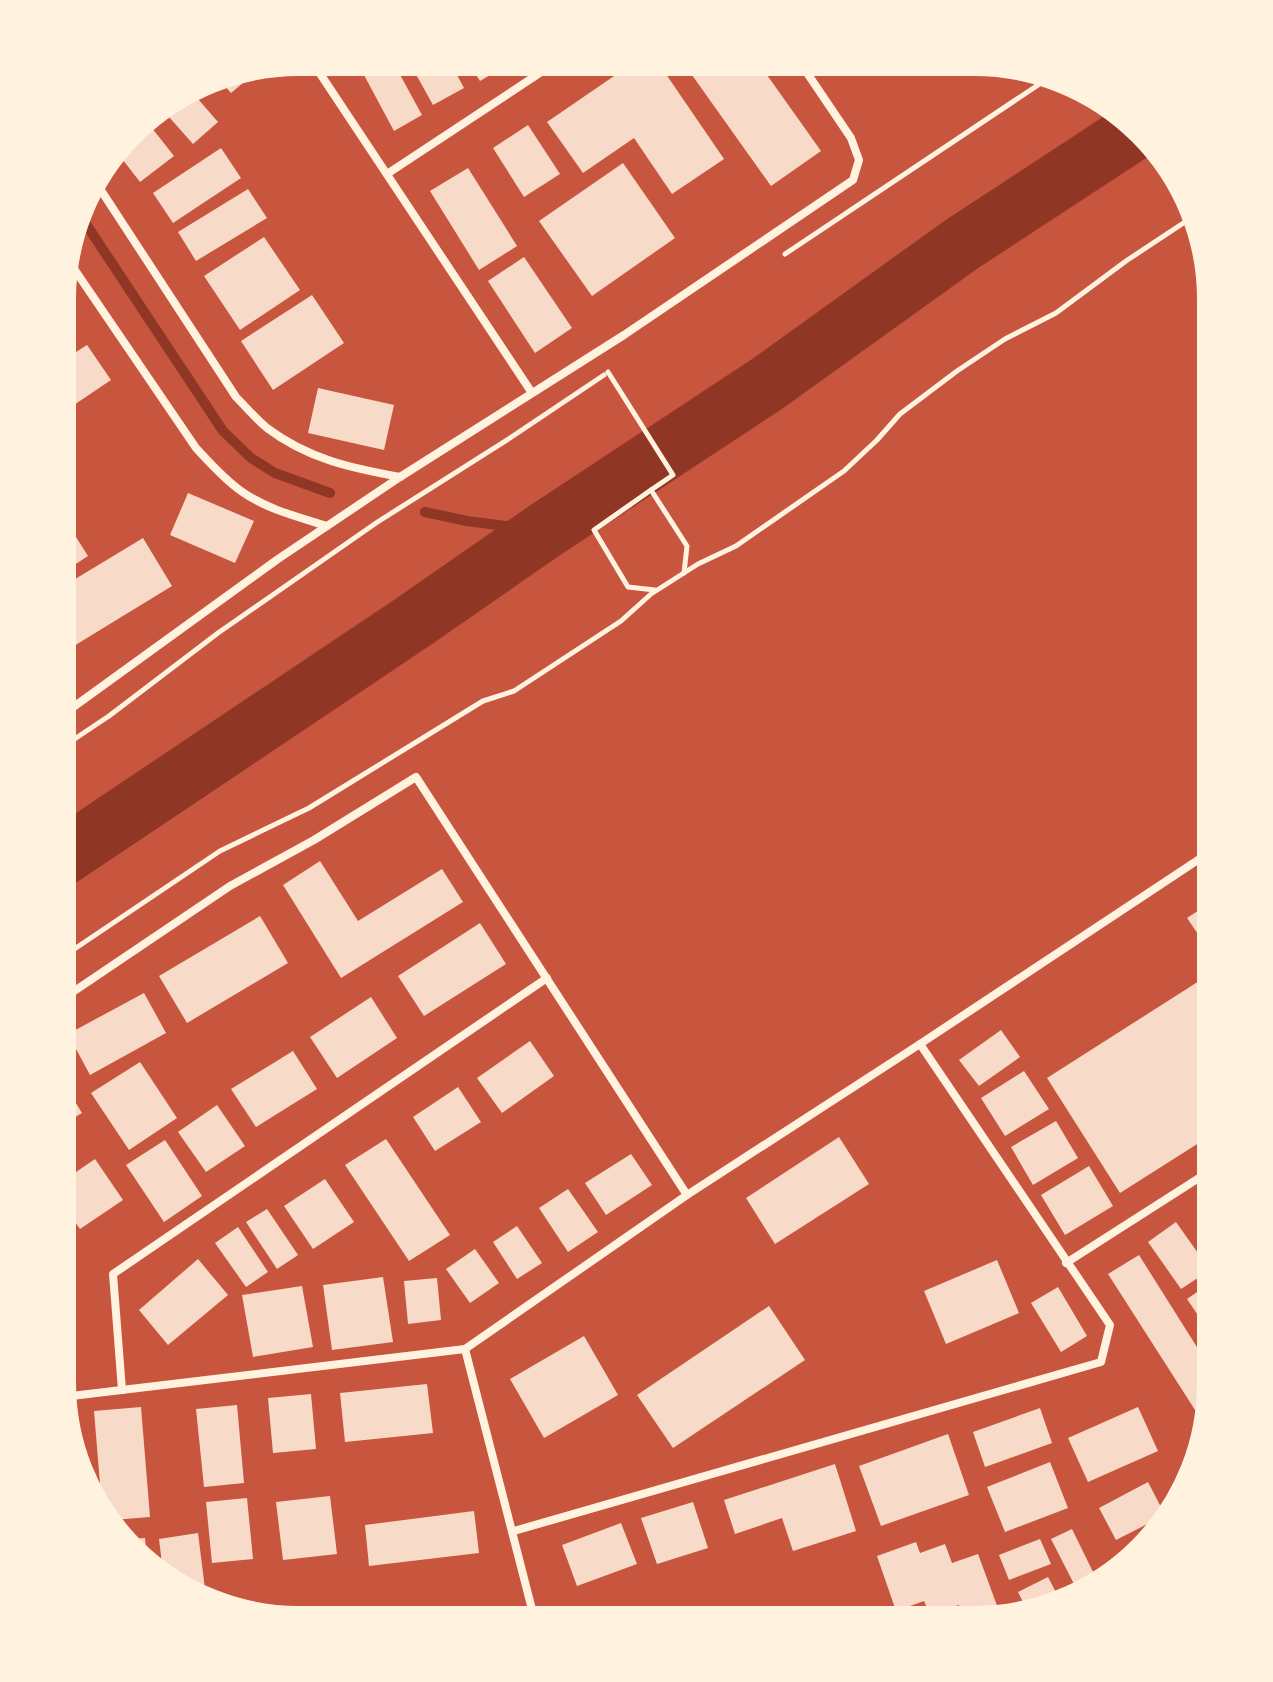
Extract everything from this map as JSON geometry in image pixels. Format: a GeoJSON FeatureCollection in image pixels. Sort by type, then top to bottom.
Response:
{"type":"FeatureCollection","features":[{"type":"Feature","properties":{"kind":"street"},"geometry":{"type":"LineString","coordinates":[[320,74],[532,393]]}},
{"type":"Feature","properties":{"kind":"street"},"geometry":{"type":"LineString","coordinates":[[387,174],[538,74]]}},
{"type":"Feature","properties":{"kind":"street"},"geometry":{"type":"LineString","coordinates":[[74,707],[278,559],[400,477],[624,335],[853,180],[859,160],[851,138],[808,74]]}},
{"type":"Feature","properties":{"kind":"street"},"geometry":{"type":"LineString","coordinates":[[102,191],[236,397],[265,426],[284,440],[316,456],[347,467],[400,477]]}},
{"type":"Feature","properties":{"kind":"street"},"geometry":{"type":"LineString","coordinates":[[76,272],[196,448],[216,470],[242,492],[274,509],[327,526]]}},
{"type":"Feature","properties":{"kind":"street"},"geometry":{"type":"LineString","coordinates":[[74,991],[230,886],[314,840],[416,777],[687,1195]]}},
{"type":"Feature","properties":{"kind":"street"},"geometry":{"type":"LineString","coordinates":[[75,1396],[465,1349],[687,1195],[1199,859]]}},
{"type":"Feature","properties":{"kind":"street"},"geometry":{"type":"LineString","coordinates":[[122,1390],[113,1274],[547,978]]}},
{"type":"Feature","properties":{"kind":"street"},"geometry":{"type":"LineString","coordinates":[[514,1531],[1101,1362],[1110,1325],[920,1044]]}},
{"type":"Feature","properties":{"kind":"street"},"geometry":{"type":"LineString","coordinates":[[1066,1263],[1199,1178]]}},
{"type":"Feature","properties":{"kind":"street"},"geometry":{"type":"LineString","coordinates":[[465,1349],[532,1608]]}},
{"type":"Feature","properties":{"kind":"path"},"geometry":{"type":"LineString","coordinates":[[775,261],[1039,84]]}},
{"type":"Feature","properties":{"kind":"path"},"geometry":{"type":"LineString","coordinates":[[74,949],[220,851],[309,808],[483,701],[514,691],[621,621],[657,590],[698,564],[736,546],[844,471],[900,414],[957,371],[1005,339],[1056,313],[1185,222]]}},
{"type":"Feature","properties":{"kind":"path"},"geometry":{"type":"LineString","coordinates":[[74,739],[218,633],[376,523],[608,372],[673,475],[594,530],[628,587],[657,590]]}},
{"type":"Feature","properties":{"kind":"path"},"geometry":{"type":"LineString","coordinates":[[651,490],[687,546],[684,573]]}},
{"type":"Feature","properties":{"kind":"building"},"geometry":{"type":"Polygon","coordinates":[[[400,74],[422,115],[394,131],[364,75],[400,74]]]}},
{"type":"Feature","properties":{"kind":"building"},"geometry":{"type":"Polygon","coordinates":[[[416,74],[456,74],[464,88],[433,105],[416,74]]]}},
{"type":"Feature","properties":{"kind":"building"},"geometry":{"type":"Polygon","coordinates":[[[475,74],[492,74],[480,81],[475,74]]]}},
{"type":"Feature","properties":{"kind":"building"},"geometry":{"type":"Polygon","coordinates":[[[617,74],[666,74],[724,159],[672,194],[634,138],[583,173],[547,122],[617,74]]]}},
{"type":"Feature","properties":{"kind":"building"},"geometry":{"type":"Polygon","coordinates":[[[691,74],[766,74],[821,151],[771,186],[691,74]]]}},
{"type":"Feature","properties":{"kind":"building"},"geometry":{"type":"Polygon","coordinates":[[[246,81],[231,93],[225,87],[246,81]]]}},
{"type":"Feature","properties":{"kind":"building"},"geometry":{"type":"Polygon","coordinates":[[[198,98],[218,122],[193,144],[168,116],[198,98]]]}},
{"type":"Feature","properties":{"kind":"building"},"geometry":{"type":"Polygon","coordinates":[[[528,125],[560,174],[524,197],[493,148],[528,125]]]}},
{"type":"Feature","properties":{"kind":"building"},"geometry":{"type":"Polygon","coordinates":[[[152,129],[174,156],[140,182],[122,159],[152,129]]]}},
{"type":"Feature","properties":{"kind":"building"},"geometry":{"type":"Polygon","coordinates":[[[221,148],[241,178],[173,223],[153,193],[221,148]]]}},
{"type":"Feature","properties":{"kind":"building"},"geometry":{"type":"Polygon","coordinates":[[[623,163],[675,238],[592,296],[539,221],[623,163]]]}},
{"type":"Feature","properties":{"kind":"building"},"geometry":{"type":"Polygon","coordinates":[[[468,168],[517,246],[479,270],[430,191],[468,168]]]}},
{"type":"Feature","properties":{"kind":"building"},"geometry":{"type":"Polygon","coordinates":[[[248,189],[267,218],[196,261],[178,232],[248,189]]]}},
{"type":"Feature","properties":{"kind":"building"},"geometry":{"type":"Polygon","coordinates":[[[264,237],[300,290],[240,330],[204,276],[264,237]]]}},
{"type":"Feature","properties":{"kind":"building"},"geometry":{"type":"Polygon","coordinates":[[[524,257],[572,328],[535,353],[488,281],[524,257]]]}},
{"type":"Feature","properties":{"kind":"building"},"geometry":{"type":"Polygon","coordinates":[[[312,295],[344,343],[273,390],[241,341],[312,295]]]}},
{"type":"Feature","properties":{"kind":"building"},"geometry":{"type":"Polygon","coordinates":[[[87,345],[111,380],[74,405],[74,353],[87,345]]]}},
{"type":"Feature","properties":{"kind":"building"},"geometry":{"type":"Polygon","coordinates":[[[318,388],[394,405],[384,450],[308,433],[318,388]]]}},
{"type":"Feature","properties":{"kind":"building"},"geometry":{"type":"Polygon","coordinates":[[[188,493],[254,521],[235,563],[170,535],[188,493]]]}},
{"type":"Feature","properties":{"kind":"building"},"geometry":{"type":"Polygon","coordinates":[[[74,534],[88,556],[74,565],[74,534]]]}},
{"type":"Feature","properties":{"kind":"building"},"geometry":{"type":"Polygon","coordinates":[[[143,538],[172,586],[74,646],[74,580],[143,538]]]}},
{"type":"Feature","properties":{"kind":"building"},"geometry":{"type":"Polygon","coordinates":[[[320,861],[358,921],[442,869],[463,902],[341,978],[283,885],[320,861]]]}},
{"type":"Feature","properties":{"kind":"building"},"geometry":{"type":"Polygon","coordinates":[[[1199,910],[1199,936],[1187,918],[1199,910]]]}},
{"type":"Feature","properties":{"kind":"building"},"geometry":{"type":"Polygon","coordinates":[[[260,916],[288,963],[187,1023],[159,976],[260,916]]]}},
{"type":"Feature","properties":{"kind":"building"},"geometry":{"type":"Polygon","coordinates":[[[480,923],[506,964],[424,1016],[398,976],[480,923]]]}},
{"type":"Feature","properties":{"kind":"building"},"geometry":{"type":"Polygon","coordinates":[[[1199,981],[1199,1143],[1120,1193],[1047,1078],[1199,981]]]}},
{"type":"Feature","properties":{"kind":"building"},"geometry":{"type":"Polygon","coordinates":[[[144,993],[166,1033],[90,1075],[74,1045],[74,1031],[144,993]]]}},
{"type":"Feature","properties":{"kind":"building"},"geometry":{"type":"Polygon","coordinates":[[[371,997],[397,1038],[337,1078],[310,1037],[371,997]]]}},
{"type":"Feature","properties":{"kind":"building"},"geometry":{"type":"Polygon","coordinates":[[[1001,1030],[1020,1057],[979,1086],[959,1060],[1001,1030]]]}},
{"type":"Feature","properties":{"kind":"building"},"geometry":{"type":"Polygon","coordinates":[[[530,1041],[554,1076],[502,1113],[477,1078],[530,1041]]]}},
{"type":"Feature","properties":{"kind":"building"},"geometry":{"type":"Polygon","coordinates":[[[293,1051],[317,1089],[256,1127],[231,1089],[293,1051]]]}},
{"type":"Feature","properties":{"kind":"building"},"geometry":{"type":"Polygon","coordinates":[[[140,1062],[177,1118],[129,1150],[91,1093],[140,1062]]]}},
{"type":"Feature","properties":{"kind":"building"},"geometry":{"type":"Polygon","coordinates":[[[1024,1071],[1049,1109],[1005,1136],[981,1098],[1024,1071]]]}},
{"type":"Feature","properties":{"kind":"building"},"geometry":{"type":"Polygon","coordinates":[[[458,1087],[481,1122],[435,1151],[413,1117],[458,1087]]]}},
{"type":"Feature","properties":{"kind":"building"},"geometry":{"type":"Polygon","coordinates":[[[74,1100],[82,1113],[74,1118],[74,1100]]]}},
{"type":"Feature","properties":{"kind":"building"},"geometry":{"type":"Polygon","coordinates":[[[217,1105],[245,1146],[206,1172],[178,1132],[217,1105]]]}},
{"type":"Feature","properties":{"kind":"building"},"geometry":{"type":"Polygon","coordinates":[[[1056,1121],[1078,1158],[1033,1185],[1011,1147],[1056,1121]]]}},
{"type":"Feature","properties":{"kind":"building"},"geometry":{"type":"Polygon","coordinates":[[[839,1137],[869,1184],[775,1244],[746,1198],[839,1137]]]}},
{"type":"Feature","properties":{"kind":"building"},"geometry":{"type":"Polygon","coordinates":[[[386,1139],[450,1235],[409,1261],[345,1165],[386,1139]]]}},
{"type":"Feature","properties":{"kind":"building"},"geometry":{"type":"Polygon","coordinates":[[[165,1140],[202,1196],[164,1222],[126,1165],[165,1140]]]}},
{"type":"Feature","properties":{"kind":"building"},"geometry":{"type":"Polygon","coordinates":[[[631,1154],[652,1185],[606,1215],[585,1183],[631,1154]]]}},
{"type":"Feature","properties":{"kind":"building"},"geometry":{"type":"Polygon","coordinates":[[[95,1159],[123,1200],[80,1229],[74,1220],[74,1173],[95,1159]]]}},
{"type":"Feature","properties":{"kind":"building"},"geometry":{"type":"Polygon","coordinates":[[[1089,1166],[1113,1206],[1065,1235],[1041,1195],[1089,1166]]]}},
{"type":"Feature","properties":{"kind":"building"},"geometry":{"type":"Polygon","coordinates":[[[325,1179],[354,1222],[313,1249],[284,1206],[325,1179]]]}},
{"type":"Feature","properties":{"kind":"building"},"geometry":{"type":"Polygon","coordinates":[[[568,1189],[598,1232],[568,1252],[539,1208],[568,1189]]]}},
{"type":"Feature","properties":{"kind":"building"},"geometry":{"type":"Polygon","coordinates":[[[267,1209],[298,1255],[277,1269],[246,1222],[267,1209]]]}},
{"type":"Feature","properties":{"kind":"building"},"geometry":{"type":"Polygon","coordinates":[[[1176,1222],[1199,1254],[1199,1277],[1181,1289],[1148,1242],[1176,1222]]]}},
{"type":"Feature","properties":{"kind":"building"},"geometry":{"type":"Polygon","coordinates":[[[517,1226],[542,1263],[517,1279],[493,1242],[517,1226]]]}},
{"type":"Feature","properties":{"kind":"building"},"geometry":{"type":"Polygon","coordinates":[[[238,1227],[268,1272],[246,1287],[215,1243],[238,1227]]]}},
{"type":"Feature","properties":{"kind":"building"},"geometry":{"type":"Polygon","coordinates":[[[475,1249],[499,1283],[470,1303],[446,1269],[475,1249]]]}},
{"type":"Feature","properties":{"kind":"building"},"geometry":{"type":"Polygon","coordinates":[[[1139,1255],[1199,1350],[1197,1413],[1108,1274],[1139,1255]]]}},
{"type":"Feature","properties":{"kind":"building"},"geometry":{"type":"Polygon","coordinates":[[[198,1259],[228,1295],[168,1345],[139,1310],[198,1259]]]}},
{"type":"Feature","properties":{"kind":"building"},"geometry":{"type":"Polygon","coordinates":[[[997,1260],[1019,1313],[946,1344],[924,1291],[997,1260]]]}},
{"type":"Feature","properties":{"kind":"building"},"geometry":{"type":"Polygon","coordinates":[[[383,1277],[393,1342],[332,1350],[323,1285],[383,1277]]]}},
{"type":"Feature","properties":{"kind":"building"},"geometry":{"type":"Polygon","coordinates":[[[437,1278],[441,1320],[408,1324],[404,1281],[437,1278]]]}},
{"type":"Feature","properties":{"kind":"building"},"geometry":{"type":"Polygon","coordinates":[[[302,1286],[313,1347],[253,1357],[242,1295],[302,1286]]]}},
{"type":"Feature","properties":{"kind":"building"},"geometry":{"type":"Polygon","coordinates":[[[1058,1287],[1087,1336],[1061,1352],[1031,1303],[1058,1287]]]}},
{"type":"Feature","properties":{"kind":"building"},"geometry":{"type":"Polygon","coordinates":[[[1199,1291],[1199,1317],[1187,1299],[1199,1291]]]}},
{"type":"Feature","properties":{"kind":"building"},"geometry":{"type":"Polygon","coordinates":[[[769,1306],[805,1360],[673,1448],[637,1395],[769,1306]]]}},
{"type":"Feature","properties":{"kind":"building"},"geometry":{"type":"Polygon","coordinates":[[[584,1336],[618,1395],[544,1438],[510,1379],[584,1336]]]}},
{"type":"Feature","properties":{"kind":"building"},"geometry":{"type":"Polygon","coordinates":[[[427,1384],[433,1433],[345,1442],[340,1393],[427,1384]]]}},
{"type":"Feature","properties":{"kind":"building"},"geometry":{"type":"Polygon","coordinates":[[[311,1394],[316,1449],[273,1453],[268,1398],[311,1394]]]}},
{"type":"Feature","properties":{"kind":"building"},"geometry":{"type":"Polygon","coordinates":[[[237,1405],[244,1483],[204,1487],[196,1409],[237,1405]]]}},
{"type":"Feature","properties":{"kind":"building"},"geometry":{"type":"Polygon","coordinates":[[[141,1407],[150,1517],[121,1519],[100,1489],[94,1411],[141,1407]]]}},
{"type":"Feature","properties":{"kind":"building"},"geometry":{"type":"Polygon","coordinates":[[[1138,1407],[1158,1451],[1088,1482],[1068,1438],[1138,1407]]]}},
{"type":"Feature","properties":{"kind":"building"},"geometry":{"type":"Polygon","coordinates":[[[1040,1408],[1052,1443],[985,1467],[973,1432],[1040,1408]]]}},
{"type":"Feature","properties":{"kind":"building"},"geometry":{"type":"Polygon","coordinates":[[[948,1434],[969,1495],[881,1526],[859,1466],[948,1434]]]}},
{"type":"Feature","properties":{"kind":"building"},"geometry":{"type":"Polygon","coordinates":[[[1050,1462],[1068,1508],[1005,1532],[987,1487],[1050,1462]]]}},
{"type":"Feature","properties":{"kind":"building"},"geometry":{"type":"Polygon","coordinates":[[[835,1464],[856,1531],[793,1551],[782,1518],[735,1534],[724,1500],[835,1464]]]}},
{"type":"Feature","properties":{"kind":"building"},"geometry":{"type":"Polygon","coordinates":[[[1148,1482],[1161,1508],[1149,1523],[1116,1540],[1099,1508],[1148,1482]]]}},
{"type":"Feature","properties":{"kind":"building"},"geometry":{"type":"Polygon","coordinates":[[[330,1496],[337,1554],[283,1560],[276,1502],[330,1496]]]}},
{"type":"Feature","properties":{"kind":"building"},"geometry":{"type":"Polygon","coordinates":[[[247,1498],[253,1559],[212,1563],[206,1502],[247,1498]]]}},
{"type":"Feature","properties":{"kind":"building"},"geometry":{"type":"Polygon","coordinates":[[[693,1502],[708,1548],[657,1564],[641,1518],[693,1502]]]}},
{"type":"Feature","properties":{"kind":"building"},"geometry":{"type":"Polygon","coordinates":[[[474,1511],[479,1553],[369,1566],[365,1525],[474,1511]]]}},
{"type":"Feature","properties":{"kind":"building"},"geometry":{"type":"Polygon","coordinates":[[[621,1523],[637,1564],[577,1586],[562,1545],[621,1523]]]}},
{"type":"Feature","properties":{"kind":"building"},"geometry":{"type":"Polygon","coordinates":[[[1072,1529],[1094,1573],[1074,1584],[1051,1539],[1072,1529]]]}},
{"type":"Feature","properties":{"kind":"building"},"geometry":{"type":"Polygon","coordinates":[[[198,1533],[205,1587],[162,1560],[159,1539],[198,1533]]]}},
{"type":"Feature","properties":{"kind":"building"},"geometry":{"type":"Polygon","coordinates":[[[1040,1539],[1051,1564],[1009,1580],[999,1555],[1040,1539]]]}},
{"type":"Feature","properties":{"kind":"building"},"geometry":{"type":"Polygon","coordinates":[[[916,1542],[920,1553],[945,1544],[952,1563],[978,1554],[997,1606],[927,1608],[924,1601],[895,1608],[877,1556],[916,1542]]]}},
{"type":"Feature","properties":{"kind":"building"},"geometry":{"type":"Polygon","coordinates":[[[1048,1577],[1056,1592],[1023,1602],[1018,1592],[1048,1577]]]}},
{"type":"Feature","properties":{"kind":"waterway"},"geometry":{"type":"LineString","coordinates":[[74,849],[767,384],[962,244],[1128,135]]}},
{"type":"Feature","properties":{"kind":"waterway"},"geometry":{"type":"LineString","coordinates":[[87,225],[223,431],[251,458],[275,473],[330,493]]}},
{"type":"Feature","properties":{"kind":"waterway"},"geometry":{"type":"LineString","coordinates":[[425,512],[544,531]]}}]}
